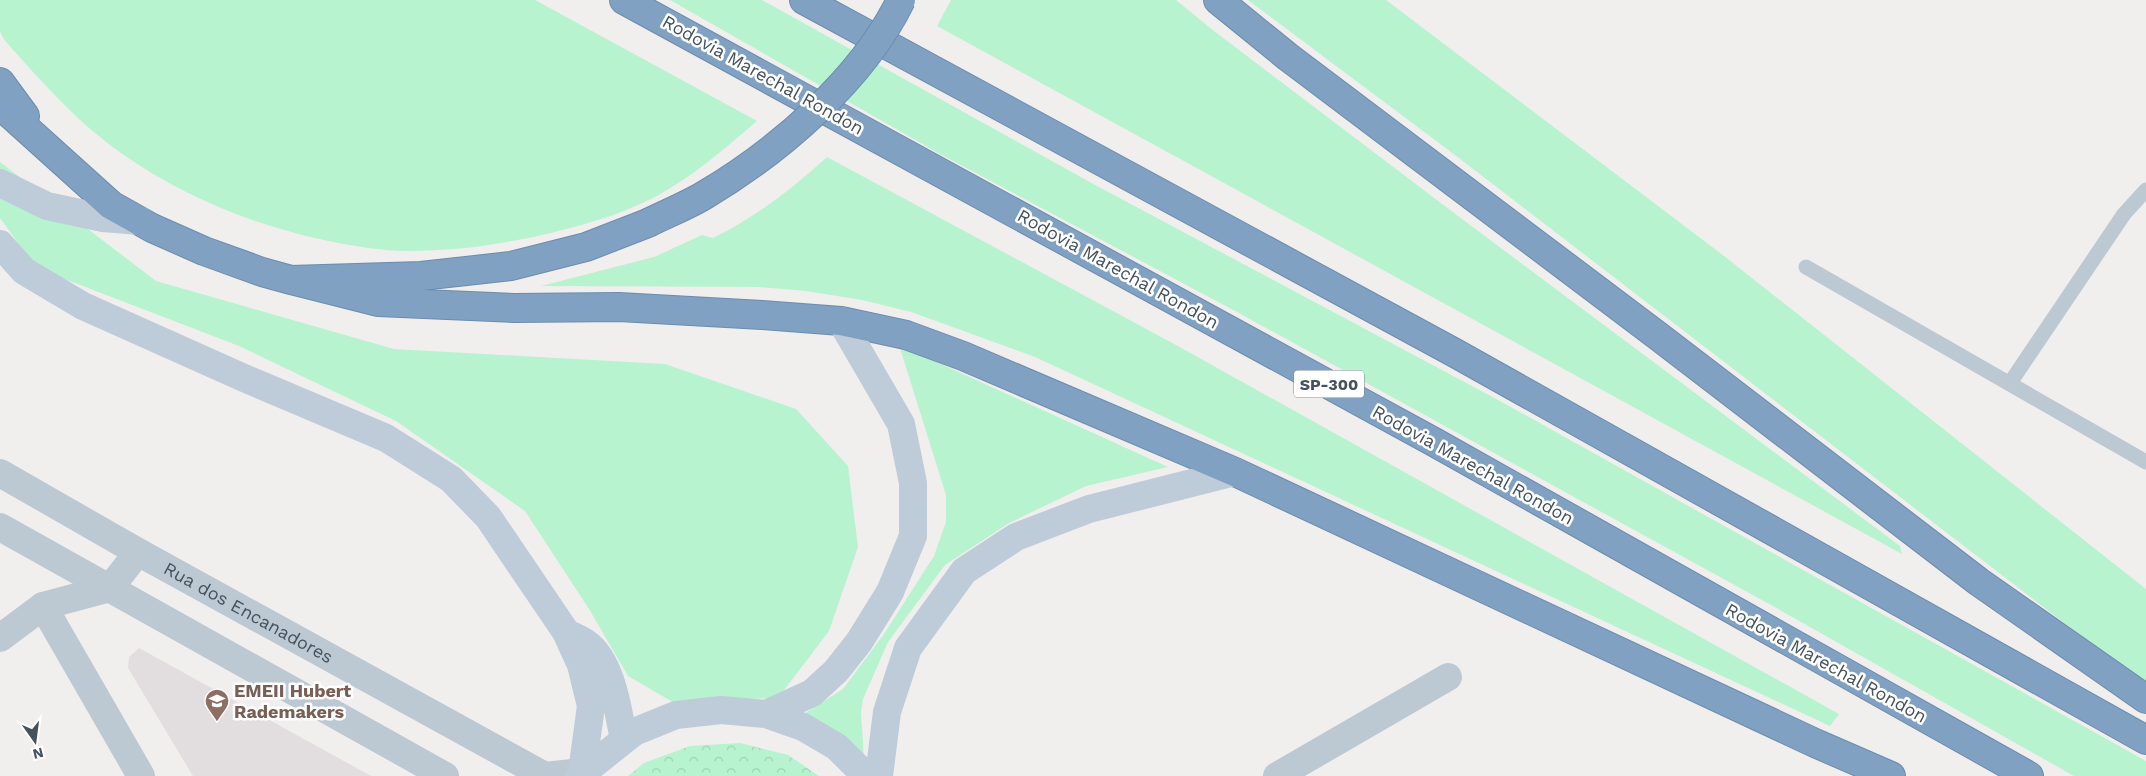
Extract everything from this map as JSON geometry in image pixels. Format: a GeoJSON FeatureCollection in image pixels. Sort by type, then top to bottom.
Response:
{"type":"FeatureCollection","features":[{"type":"Feature","properties":{"kind":"highway","name":"Rodovia Marechal Rondon"},"geometry":{"type":"LineString","coordinates":[[624,0],[1434,442],[2029,776]]}},
{"type":"Feature","properties":{"kind":"highway"},"geometry":{"type":"LineString","coordinates":[[804,0],[1454,352],[2146,740]]}},
{"type":"Feature","properties":{"kind":"highway"},"geometry":{"type":"LineString","coordinates":[[290,280],[421,276],[511,266],[586,247],[648,223],[702,197],[752,164],[792,133],[825,101],[870,52],[901,0]]}},
{"type":"Feature","properties":{"kind":"highway"},"geometry":{"type":"LineString","coordinates":[[1218,0],[1288,57],[1650,330],[1979,582],[2146,699]]}},
{"type":"Feature","properties":{"kind":"highway"},"geometry":{"type":"LineString","coordinates":[[0,82],[43,142]]}},
{"type":"Feature","properties":{"kind":"highway"},"geometry":{"type":"LineString","coordinates":[[0,105],[111,205],[204,251],[290,280],[378,302],[514,308],[619,307],[841,321],[906,335],[962,356],[1235,472],[1815,743],[1891,776]]}},
{"type":"Feature","properties":{"kind":"main road"},"geometry":{"type":"LineString","coordinates":[[0,183],[47,206],[104,218],[140,221]]}},
{"type":"Feature","properties":{"kind":"main road"},"geometry":{"type":"LineString","coordinates":[[0,244],[24,271],[83,306],[244,378],[386,438],[451,478],[488,517],[566,632],[581,665],[590,706],[581,774]]}},
{"type":"Feature","properties":{"kind":"main road"},"geometry":{"type":"LineString","coordinates":[[766,714],[812,693],[836,671],[854,650],[890,592],[913,536],[913,483],[901,424],[841,321]]}},
{"type":"Feature","properties":{"kind":"main road"},"geometry":{"type":"LineString","coordinates":[[879,776],[887,712],[908,648],[964,571],[1016,537],[1088,509],[1235,472]]}},
{"type":"Feature","properties":{"kind":"main road"},"geometry":{"type":"LineString","coordinates":[[566,632],[588,644],[602,661],[613,690],[624,740]]}},
{"type":"Feature","properties":{"kind":"main road"},"geometry":{"type":"LineString","coordinates":[[581,774],[634,732],[676,716],[721,710],[766,714],[803,727],[837,747],[866,776]]}},
{"type":"Feature","properties":{"kind":"street","name":"Rua dos Encanadores"},"geometry":{"type":"LineString","coordinates":[[0,473],[138,552],[545,776],[581,774]]}},
{"type":"Feature","properties":{"kind":"street"},"geometry":{"type":"LineString","coordinates":[[0,526],[446,776]]}},
{"type":"Feature","properties":{"kind":"street"},"geometry":{"type":"LineString","coordinates":[[0,638],[43,606],[110,588],[138,552]]}},
{"type":"Feature","properties":{"kind":"street"},"geometry":{"type":"LineString","coordinates":[[43,606],[141,776]]}},
{"type":"Feature","properties":{"kind":"street"},"geometry":{"type":"LineString","coordinates":[[1278,776],[1448,677]]}},
{"type":"Feature","properties":{"kind":"lane"},"geometry":{"type":"LineString","coordinates":[[2010,384],[2124,214],[2146,190]]}},
{"type":"Feature","properties":{"kind":"lane"},"geometry":{"type":"LineString","coordinates":[[1806,267],[2146,462]]}},
{"type":"Feature","properties":{"kind":"shaded area","name":"EMEII Hubert Rademakers"},"geometry":{"type":"Polygon","coordinates":[[[139,648],[371,776],[193,776],[128,668],[129,657],[139,648]]]}},
{"type":"Feature","properties":{"kind":"green space"},"geometry":{"type":"Polygon","coordinates":[[[0,0],[535,0],[757,121],[705,164],[672,187],[629,209],[598,220],[533,237],[463,248],[409,251],[356,246],[291,232],[226,210],[195,196],[135,163],[81,121],[7,43],[0,31],[0,0]]]}},
{"type":"Feature","properties":{"kind":"green space"},"geometry":{"type":"Polygon","coordinates":[[[670,0],[762,0],[1097,186],[1500,401],[2146,761],[2146,776],[2074,776],[1771,605],[1237,312],[940,154],[670,0]]]}},
{"type":"Feature","properties":{"kind":"green space"},"geometry":{"type":"Polygon","coordinates":[[[951,0],[1176,0],[1214,31],[1458,216],[1900,546],[1902,554],[937,26],[951,0]]]}},
{"type":"Feature","properties":{"kind":"green space"},"geometry":{"type":"Polygon","coordinates":[[[1248,0],[1386,0],[1724,256],[2146,589],[2146,683],[2055,616],[1451,152],[1248,0]]]}},
{"type":"Feature","properties":{"kind":"green space"},"geometry":{"type":"Polygon","coordinates":[[[827,157],[1176,345],[1839,714],[1830,726],[1035,357],[911,312],[862,300],[806,291],[758,287],[541,286],[654,257],[702,235],[713,238],[773,202],[827,157]]]}},
{"type":"Feature","properties":{"kind":"green space"},"geometry":{"type":"Polygon","coordinates":[[[0,162],[156,281],[394,349],[665,364],[796,409],[848,466],[858,547],[829,631],[778,698],[671,701],[628,676],[589,609],[525,511],[396,421],[239,346],[36,268],[0,218],[0,162]]]}},
{"type":"Feature","properties":{"kind":"green space"},"geometry":{"type":"Polygon","coordinates":[[[899,345],[1168,467],[1086,486],[1009,523],[945,565],[888,642],[863,699],[861,713],[864,759],[799,717],[843,689],[884,634],[934,556],[946,522],[946,495],[899,345]]]}},
{"type":"Feature","properties":{"kind":"green space"},"geometry":{"type":"Polygon","coordinates":[[[740,743],[788,755],[819,776],[628,776],[644,763],[690,746],[740,743]]]}},
{"type":"Feature","properties":{"kind":"place","name":"EMEII Hubert Rademakers"},"geometry":{"type":"Point","coordinates":[217,722]}}]}
